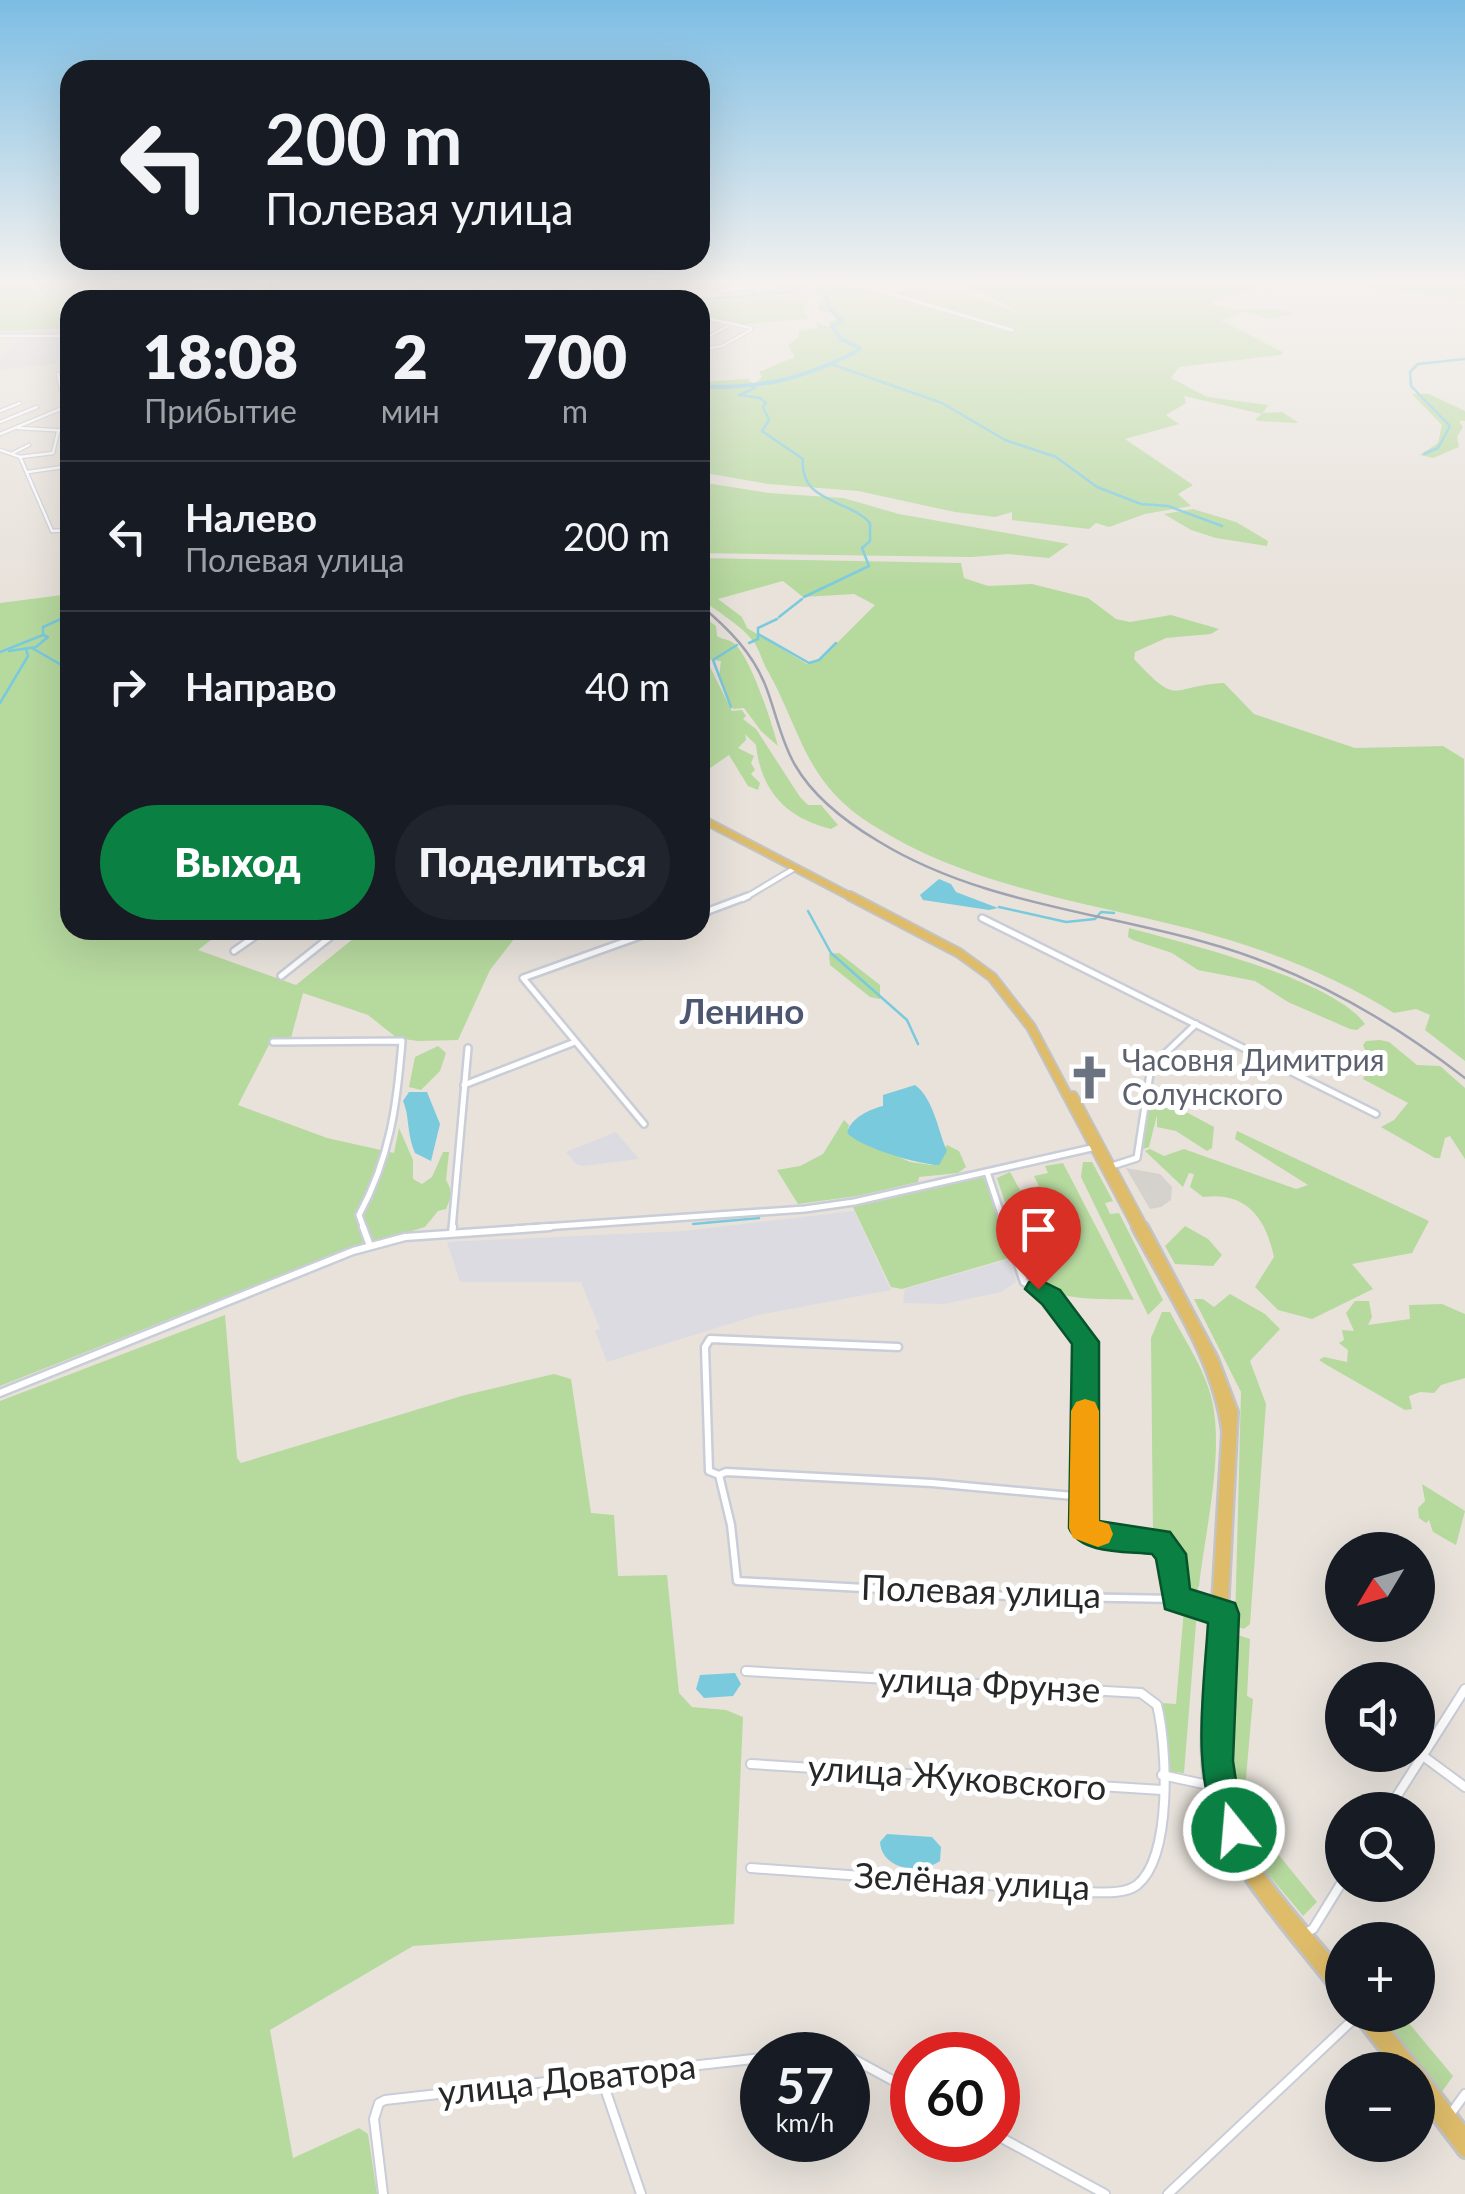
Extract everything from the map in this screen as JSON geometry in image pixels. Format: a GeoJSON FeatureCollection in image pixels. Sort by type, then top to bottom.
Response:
{"type":"FeatureCollection","features":[{"type":"Feature","properties":{"kind":"main road"},"geometry":{"type":"LineString","coordinates":[[710,821],[952,946],[996,975],[1036,1026],[1210,1360]]}},
{"type":"Feature","properties":{"kind":"main road"},"geometry":{"type":"LineString","coordinates":[[1096,1146],[1210,1360],[1223,1398],[1226,1421],[1216,1761],[1225,1810],[1248,1853],[1325,1957]]}},
{"type":"Feature","properties":{"kind":"main road"},"geometry":{"type":"LineString","coordinates":[[1220,1612],[1208,1725],[1210,1786],[1225,1833],[1238,1854],[1325,1969]]}},
{"type":"Feature","properties":{"kind":"main road"},"geometry":{"type":"LineString","coordinates":[[1373,2032],[1389,2052]]}},
{"type":"Feature","properties":{"kind":"main road"},"geometry":{"type":"LineString","coordinates":[[1384,2032],[1400,2052]]}},
{"type":"Feature","properties":{"kind":"main road"},"geometry":{"type":"LineString","coordinates":[[1435,2101],[1465,2151]]}},
{"type":"Feature","properties":{"kind":"main road"},"geometry":{"type":"LineString","coordinates":[[1435,2107],[1465,2136]]}},
{"type":"Feature","properties":{"kind":"street"},"geometry":{"type":"LineString","coordinates":[[0,411],[20,403]]}},
{"type":"Feature","properties":{"kind":"street"},"geometry":{"type":"LineString","coordinates":[[0,424],[37,407]]}},
{"type":"Feature","properties":{"kind":"street"},"geometry":{"type":"LineString","coordinates":[[0,434],[60,409]]}},
{"type":"Feature","properties":{"kind":"street"},"geometry":{"type":"LineString","coordinates":[[0,424],[60,432]]}},
{"type":"Feature","properties":{"kind":"street"},"geometry":{"type":"LineString","coordinates":[[56,432],[60,430]]}},
{"type":"Feature","properties":{"kind":"street"},"geometry":{"type":"LineString","coordinates":[[0,450],[20,457],[53,454],[56,432]]}},
{"type":"Feature","properties":{"kind":"street"},"geometry":{"type":"LineString","coordinates":[[10,454],[29,445]]}},
{"type":"Feature","properties":{"kind":"street"},"geometry":{"type":"LineString","coordinates":[[20,457],[52,531],[60,531]]}},
{"type":"Feature","properties":{"kind":"street"},"geometry":{"type":"LineString","coordinates":[[28,472],[60,467]]}},
{"type":"Feature","properties":{"kind":"street"},"geometry":{"type":"LineString","coordinates":[[710,910],[745,898],[796,868]]}},
{"type":"Feature","properties":{"kind":"street"},"geometry":{"type":"LineString","coordinates":[[982,918],[1376,1114]]}},
{"type":"Feature","properties":{"kind":"street"},"geometry":{"type":"LineString","coordinates":[[234,952],[250,940]]}},
{"type":"Feature","properties":{"kind":"street"},"geometry":{"type":"LineString","coordinates":[[281,976],[326,940]]}},
{"type":"Feature","properties":{"kind":"street"},"geometry":{"type":"LineString","coordinates":[[629,940],[523,978],[644,1124]]}},
{"type":"Feature","properties":{"kind":"street"},"geometry":{"type":"LineString","coordinates":[[1109,1166],[1137,1158],[1151,1066],[1196,1024]]}},
{"type":"Feature","properties":{"kind":"street"},"geometry":{"type":"LineString","coordinates":[[274,1042],[402,1041],[400,1094],[389,1158],[359,1215],[370,1246]]}},
{"type":"Feature","properties":{"kind":"street"},"geometry":{"type":"LineString","coordinates":[[464,1086],[575,1042]]}},
{"type":"Feature","properties":{"kind":"street"},"geometry":{"type":"LineString","coordinates":[[452,1234],[468,1048]]}},
{"type":"Feature","properties":{"kind":"street"},"geometry":{"type":"LineString","coordinates":[[0,1393],[370,1246],[452,1234],[805,1209],[854,1202],[1096,1146]]}},
{"type":"Feature","properties":{"kind":"street"},"geometry":{"type":"LineString","coordinates":[[987,1170],[1024,1282],[1051,1297],[1085,1342],[1086,1532],[1151,1538],[1166,1546],[1172,1561],[1176,1599]]}},
{"type":"Feature","properties":{"kind":"street"},"geometry":{"type":"LineString","coordinates":[[898,1347],[710,1339],[706,1347],[709,1471],[719,1475],[726,1472],[932,1483],[1084,1498]]}},
{"type":"Feature","properties":{"kind":"street","name":"Полевая улица"},"geometry":{"type":"LineString","coordinates":[[719,1475],[731,1525],[737,1581],[1009,1596],[1176,1599],[1220,1612]]}},
{"type":"Feature","properties":{"kind":"street","name":"улица Фрунзе"},"geometry":{"type":"LineString","coordinates":[[746,1671],[1141,1694],[1157,1705],[1160,1713],[1162,1775]]}},
{"type":"Feature","properties":{"kind":"street"},"geometry":{"type":"LineString","coordinates":[[1435,1735],[1465,1689]]}},
{"type":"Feature","properties":{"kind":"street","name":"улица Жуковского"},"geometry":{"type":"LineString","coordinates":[[752,1764],[1162,1790]]}},
{"type":"Feature","properties":{"kind":"street"},"geometry":{"type":"LineString","coordinates":[[1435,1765],[1465,1787]]}},
{"type":"Feature","properties":{"kind":"street"},"geometry":{"type":"LineString","coordinates":[[1162,1775],[1210,1786]]}},
{"type":"Feature","properties":{"kind":"street","name":"Зелёная улица"},"geometry":{"type":"LineString","coordinates":[[751,1868],[1084,1892],[1129,1888],[1140,1883],[1158,1848],[1162,1775]]}},
{"type":"Feature","properties":{"kind":"street"},"geometry":{"type":"LineString","coordinates":[[1306,1932],[1313,1929],[1330,1902]]}},
{"type":"Feature","properties":{"kind":"street"},"geometry":{"type":"LineString","coordinates":[[1168,2194],[1341,2032]]}},
{"type":"Feature","properties":{"kind":"street","name":"улица Доватора"},"geometry":{"type":"LineString","coordinates":[[383,2194],[375,2110],[385,2100],[740,2060]]}},
{"type":"Feature","properties":{"kind":"street"},"geometry":{"type":"LineString","coordinates":[[600,2074],[642,2194]]}},
{"type":"Feature","properties":{"kind":"street"},"geometry":{"type":"LineString","coordinates":[[1446,2118],[1465,2094]]}},
{"type":"Feature","properties":{"kind":"street"},"geometry":{"type":"LineString","coordinates":[[1020,2148],[1106,2194]]}},
{"type":"Feature","properties":{"kind":"shaded area"},"geometry":{"type":"Polygon","coordinates":[[[616,1132],[639,1159],[583,1166],[566,1152],[616,1132]]]}},
{"type":"Feature","properties":{"kind":"shaded area"},"geometry":{"type":"Polygon","coordinates":[[[1126,1168],[1160,1174],[1172,1187],[1171,1200],[1150,1209],[1126,1168]]]}},
{"type":"Feature","properties":{"kind":"shaded area"},"geometry":{"type":"Polygon","coordinates":[[[854,1211],[891,1290],[758,1315],[607,1362],[595,1331],[600,1329],[581,1282],[460,1282],[447,1242],[684,1231],[854,1211]]]}},
{"type":"Feature","properties":{"kind":"shaded area"},"geometry":{"type":"Polygon","coordinates":[[[1009,1259],[1016,1282],[1001,1292],[944,1304],[903,1303],[905,1289],[1009,1259]]]}},
{"type":"Feature","properties":{"kind":"green space"},"geometry":{"type":"Polygon","coordinates":[[[710,383],[1181,383],[1207,397],[1268,405],[1263,413],[1282,412],[1299,423],[1258,421],[1255,419],[1262,414],[1184,396],[1186,403],[1166,415],[1179,424],[1125,439],[1193,485],[1178,494],[1191,506],[1145,514],[1109,527],[1096,523],[1089,529],[1012,520],[1012,512],[995,517],[955,512],[858,491],[768,484],[710,474],[710,383]]]}},
{"type":"Feature","properties":{"kind":"green space"},"geometry":{"type":"Polygon","coordinates":[[[1412,394],[1429,394],[1465,411],[1465,421],[1459,421],[1463,427],[1457,437],[1459,447],[1433,458],[1420,455],[1438,443],[1442,425],[1412,394]]]}},
{"type":"Feature","properties":{"kind":"green space"},"geometry":{"type":"Polygon","coordinates":[[[710,484],[843,498],[899,514],[1069,544],[1049,558],[1008,554],[971,557],[710,553],[710,484]]]}},
{"type":"Feature","properties":{"kind":"green space"},"geometry":{"type":"Polygon","coordinates":[[[1193,509],[1236,522],[1268,541],[1267,546],[1216,538],[1191,530],[1164,514],[1193,509]]]}},
{"type":"Feature","properties":{"kind":"green space"},"geometry":{"type":"Polygon","coordinates":[[[710,558],[961,563],[964,578],[988,586],[1032,584],[1088,598],[1116,619],[1130,622],[1171,615],[1219,629],[1211,634],[1166,638],[1135,652],[1134,659],[1168,689],[1224,683],[1254,714],[1355,748],[1443,746],[1464,759],[1465,1061],[1425,1030],[1430,1015],[1416,1009],[1394,1013],[1321,974],[1218,936],[988,878],[911,847],[874,826],[832,792],[818,773],[754,642],[710,605],[710,558]],[[783,581],[718,599],[742,617],[747,628],[807,664],[820,660],[875,605],[854,594],[803,597],[783,581]]]}},
{"type":"Feature","properties":{"kind":"green space"},"geometry":{"type":"Polygon","coordinates":[[[60,595],[60,940],[211,940],[198,950],[296,985],[352,940],[513,940],[490,970],[458,1040],[397,1038],[368,1015],[303,993],[291,1038],[272,1039],[238,1105],[327,1138],[394,1153],[399,1128],[413,1160],[413,1179],[422,1184],[432,1177],[443,1152],[449,1152],[446,1180],[450,1194],[446,1209],[438,1211],[425,1227],[331,1255],[0,1386],[0,603],[60,595]]]}},
{"type":"Feature","properties":{"kind":"green space"},"geometry":{"type":"Polygon","coordinates":[[[710,622],[716,626],[717,636],[732,642],[746,659],[778,746],[744,708],[733,709],[719,677],[721,661],[710,660],[710,622]]]}},
{"type":"Feature","properties":{"kind":"green space"},"geometry":{"type":"Polygon","coordinates":[[[710,667],[732,711],[742,710],[746,716],[743,719],[756,729],[800,797],[808,805],[821,805],[838,825],[831,829],[815,824],[778,800],[764,776],[756,745],[745,734],[746,740],[738,748],[754,756],[751,763],[755,770],[751,774],[760,783],[758,790],[748,786],[729,755],[710,768],[710,667]]]}},
{"type":"Feature","properties":{"kind":"green space"},"geometry":{"type":"Polygon","coordinates":[[[1129,928],[1291,978],[1348,1008],[1365,1024],[1357,1030],[1350,1029],[1288,1002],[1255,981],[1198,970],[1172,953],[1128,937],[1129,928]]]}},
{"type":"Feature","properties":{"kind":"green space"},"geometry":{"type":"Polygon","coordinates":[[[839,953],[880,985],[880,999],[870,997],[830,965],[829,954],[839,953]]]}},
{"type":"Feature","properties":{"kind":"green space"},"geometry":{"type":"Polygon","coordinates":[[[1380,1040],[1389,1042],[1417,1065],[1440,1066],[1465,1088],[1465,1159],[1450,1136],[1445,1138],[1440,1158],[1435,1158],[1381,1127],[1394,1120],[1408,1103],[1363,1079],[1367,1055],[1363,1045],[1380,1040]]]}},
{"type":"Feature","properties":{"kind":"green space"},"geometry":{"type":"Polygon","coordinates":[[[438,1046],[446,1053],[440,1071],[421,1090],[409,1087],[415,1057],[438,1046]]]}},
{"type":"Feature","properties":{"kind":"green space"},"geometry":{"type":"Polygon","coordinates":[[[1149,1092],[1214,1127],[1212,1148],[1207,1151],[1176,1131],[1157,1127],[1157,1115],[1149,1147],[1143,1149],[1149,1092]]]}},
{"type":"Feature","properties":{"kind":"green space"},"geometry":{"type":"Polygon","coordinates":[[[844,1120],[849,1125],[847,1133],[910,1162],[932,1165],[947,1145],[959,1151],[966,1167],[958,1173],[919,1177],[918,1182],[857,1196],[798,1204],[777,1170],[800,1166],[823,1154],[844,1120]]]}},
{"type":"Feature","properties":{"kind":"green space"},"geometry":{"type":"Polygon","coordinates":[[[1237,1131],[1429,1221],[1412,1253],[1352,1264],[1373,1289],[1312,1319],[1278,1310],[1255,1287],[1274,1257],[1266,1230],[1252,1210],[1231,1198],[1203,1197],[1190,1187],[1194,1174],[1189,1173],[1183,1187],[1145,1151],[1150,1149],[1164,1156],[1184,1149],[1296,1189],[1308,1185],[1235,1139],[1237,1131]]]}},
{"type":"Feature","properties":{"kind":"green space"},"geometry":{"type":"Polygon","coordinates":[[[1083,1162],[1092,1162],[1113,1201],[1105,1203],[1110,1214],[1119,1213],[1163,1300],[1148,1315],[1081,1177],[1083,1162]]]}},
{"type":"Feature","properties":{"kind":"green space"},"geometry":{"type":"Polygon","coordinates":[[[1063,1163],[1134,1300],[1060,1294],[1035,1281],[1027,1270],[997,1178],[1010,1172],[1020,1190],[1039,1186],[1034,1176],[1048,1173],[1045,1166],[1063,1163]]]}},
{"type":"Feature","properties":{"kind":"green space"},"geometry":{"type":"Polygon","coordinates":[[[981,1177],[987,1180],[1011,1253],[1009,1258],[902,1289],[891,1287],[853,1207],[981,1177]]]}},
{"type":"Feature","properties":{"kind":"green space"},"geometry":{"type":"Polygon","coordinates":[[[1185,1226],[1208,1239],[1222,1255],[1213,1266],[1175,1264],[1165,1246],[1185,1226]]]}},
{"type":"Feature","properties":{"kind":"green space"},"geometry":{"type":"Polygon","coordinates":[[[1230,1294],[1265,1314],[1280,1329],[1250,1361],[1266,1404],[1250,1624],[1244,1629],[1235,1626],[1241,1392],[1194,1299],[1203,1299],[1214,1307],[1230,1294]]]}},
{"type":"Feature","properties":{"kind":"green space"},"geometry":{"type":"Polygon","coordinates":[[[1355,1301],[1369,1301],[1372,1317],[1368,1325],[1410,1319],[1409,1305],[1442,1304],[1465,1314],[1465,1378],[1441,1385],[1434,1393],[1409,1396],[1412,1409],[1405,1410],[1319,1360],[1324,1357],[1347,1362],[1348,1350],[1339,1343],[1344,1340],[1342,1330],[1354,1331],[1346,1313],[1355,1301]]]}},
{"type":"Feature","properties":{"kind":"green space"},"geometry":{"type":"Polygon","coordinates":[[[1162,1312],[1170,1312],[1201,1369],[1216,1426],[1212,1495],[1199,1586],[1194,1596],[1187,1594],[1174,1548],[1153,1534],[1151,1338],[1162,1312]]]}},
{"type":"Feature","properties":{"kind":"green space"},"geometry":{"type":"Polygon","coordinates":[[[225,1315],[237,1458],[241,1463],[465,1395],[554,1374],[571,1379],[591,1513],[614,1515],[618,1576],[667,1575],[679,1693],[692,1707],[726,1710],[743,1717],[734,1924],[413,1946],[270,2030],[293,2158],[359,2128],[368,2134],[377,2194],[0,2194],[0,1401],[225,1315]]]}},
{"type":"Feature","properties":{"kind":"green space"},"geometry":{"type":"Polygon","coordinates":[[[1422,1484],[1465,1511],[1456,1545],[1433,1532],[1429,1520],[1426,1523],[1419,1518],[1418,1508],[1425,1501],[1422,1484]]]}},
{"type":"Feature","properties":{"kind":"green space"},"geometry":{"type":"Polygon","coordinates":[[[1184,1609],[1197,1611],[1184,1773],[1166,1771],[1161,1703],[1176,1704],[1184,1609]]]}},
{"type":"Feature","properties":{"kind":"green space"},"geometry":{"type":"Polygon","coordinates":[[[1238,1635],[1250,1639],[1247,1696],[1253,1699],[1243,1811],[1317,1902],[1303,1916],[1263,1868],[1231,1814],[1224,1753],[1230,1641],[1238,1635]]]}},
{"type":"Feature","properties":{"kind":"green space"},"geometry":{"type":"Polygon","coordinates":[[[1389,2032],[1416,2032],[1433,2052],[1405,2052],[1389,2032]]]}},
{"type":"Feature","properties":{"kind":"green space"},"geometry":{"type":"Polygon","coordinates":[[[1435,2054],[1453,2076],[1439,2096],[1435,2091],[1435,2054]]]}},
{"type":"Feature","properties":{"kind":"water"},"geometry":{"type":"Polygon","coordinates":[[[939,879],[951,884],[956,892],[998,908],[923,900],[920,895],[939,879]]]}},
{"type":"Feature","properties":{"kind":"water"},"geometry":{"type":"Polygon","coordinates":[[[915,1085],[931,1107],[947,1151],[939,1165],[890,1154],[847,1133],[857,1118],[883,1106],[883,1095],[915,1085]]]}},
{"type":"Feature","properties":{"kind":"water"},"geometry":{"type":"Polygon","coordinates":[[[409,1092],[427,1092],[440,1124],[431,1161],[415,1153],[412,1145],[403,1101],[409,1092]]]}},
{"type":"Feature","properties":{"kind":"water"},"geometry":{"type":"Polygon","coordinates":[[[735,1673],[741,1684],[733,1696],[704,1698],[696,1689],[700,1675],[735,1673]]]}},
{"type":"Feature","properties":{"kind":"water"},"geometry":{"type":"Polygon","coordinates":[[[887,1834],[932,1837],[941,1847],[940,1861],[913,1869],[895,1864],[882,1851],[880,1842],[887,1834]]]}},
{"type":"Feature","properties":{"kind":"waterway"},"geometry":{"type":"LineString","coordinates":[[710,387],[760,383]]}},
{"type":"Feature","properties":{"kind":"waterway"},"geometry":{"type":"LineString","coordinates":[[886,383],[942,403],[1005,440],[1056,457],[1097,487],[1141,504],[1168,506],[1222,526]]}},
{"type":"Feature","properties":{"kind":"waterway"},"geometry":{"type":"LineString","coordinates":[[1411,383],[1450,426],[1438,448],[1424,454]]}},
{"type":"Feature","properties":{"kind":"waterway"},"geometry":{"type":"LineString","coordinates":[[755,388],[739,395],[760,398],[766,403],[763,407],[769,420],[762,431],[803,459],[804,473],[817,492],[870,523],[870,541],[862,548],[869,566],[804,597]]}},
{"type":"Feature","properties":{"kind":"waterway"},"geometry":{"type":"LineString","coordinates":[[779,617],[802,599]]}},
{"type":"Feature","properties":{"kind":"waterway"},"geometry":{"type":"LineString","coordinates":[[43,635],[43,627],[60,619]]}},
{"type":"Feature","properties":{"kind":"waterway"},"geometry":{"type":"LineString","coordinates":[[758,634],[758,628],[777,619]]}},
{"type":"Feature","properties":{"kind":"waterway"},"geometry":{"type":"LineString","coordinates":[[749,643],[758,639],[758,634]]}},
{"type":"Feature","properties":{"kind":"waterway"},"geometry":{"type":"LineString","coordinates":[[758,634],[809,663],[819,660],[836,643]]}},
{"type":"Feature","properties":{"kind":"waterway"},"geometry":{"type":"LineString","coordinates":[[0,652],[43,635]]}},
{"type":"Feature","properties":{"kind":"waterway"},"geometry":{"type":"LineString","coordinates":[[9,651],[36,647],[48,637],[43,635]]}},
{"type":"Feature","properties":{"kind":"waterway"},"geometry":{"type":"LineString","coordinates":[[731,707],[713,660],[737,645]]}},
{"type":"Feature","properties":{"kind":"waterway"},"geometry":{"type":"LineString","coordinates":[[32,648],[60,664]]}},
{"type":"Feature","properties":{"kind":"waterway"},"geometry":{"type":"LineString","coordinates":[[0,703],[28,656],[26,649]]}},
{"type":"Feature","properties":{"kind":"waterway"},"geometry":{"type":"LineString","coordinates":[[999,907],[1066,922],[1095,919],[1101,912],[1114,913]]}},
{"type":"Feature","properties":{"kind":"waterway"},"geometry":{"type":"LineString","coordinates":[[808,911],[831,953],[907,1020],[918,1044]]}},
{"type":"Feature","properties":{"kind":"waterway"},"geometry":{"type":"LineString","coordinates":[[693,1224],[759,1218]]}},
{"type":"Feature","properties":{"kind":"railway"},"geometry":{"type":"LineString","coordinates":[[710,614],[754,663],[786,746],[803,777],[832,808],[866,834],[916,862],[996,892],[1204,942],[1274,966],[1373,1015],[1465,1078]]}},
{"type":"Feature","properties":{"kind":"slow traffic"},"geometry":{"type":"LineString","coordinates":[[1085,1411],[1084,1528],[1098,1534]]}},
{"type":"Feature","properties":{"kind":"place","name":"Часовня Димитрия Солунского"},"geometry":{"type":"Point","coordinates":[1089,1078]}},
{"type":"Feature","properties":{"kind":"district","name":"Ленино"},"geometry":{"type":"Point","coordinates":[742,1012]}},
{"type":"Feature","properties":{"kind":"route"},"geometry":{"type":"LineString","coordinates":[[1038,1289],[1051,1297],[1085,1342],[1086,1532],[1160,1541],[1171,1554],[1176,1599],[1224,1614],[1216,1761],[1225,1810],[1234,1830]]}}]}
